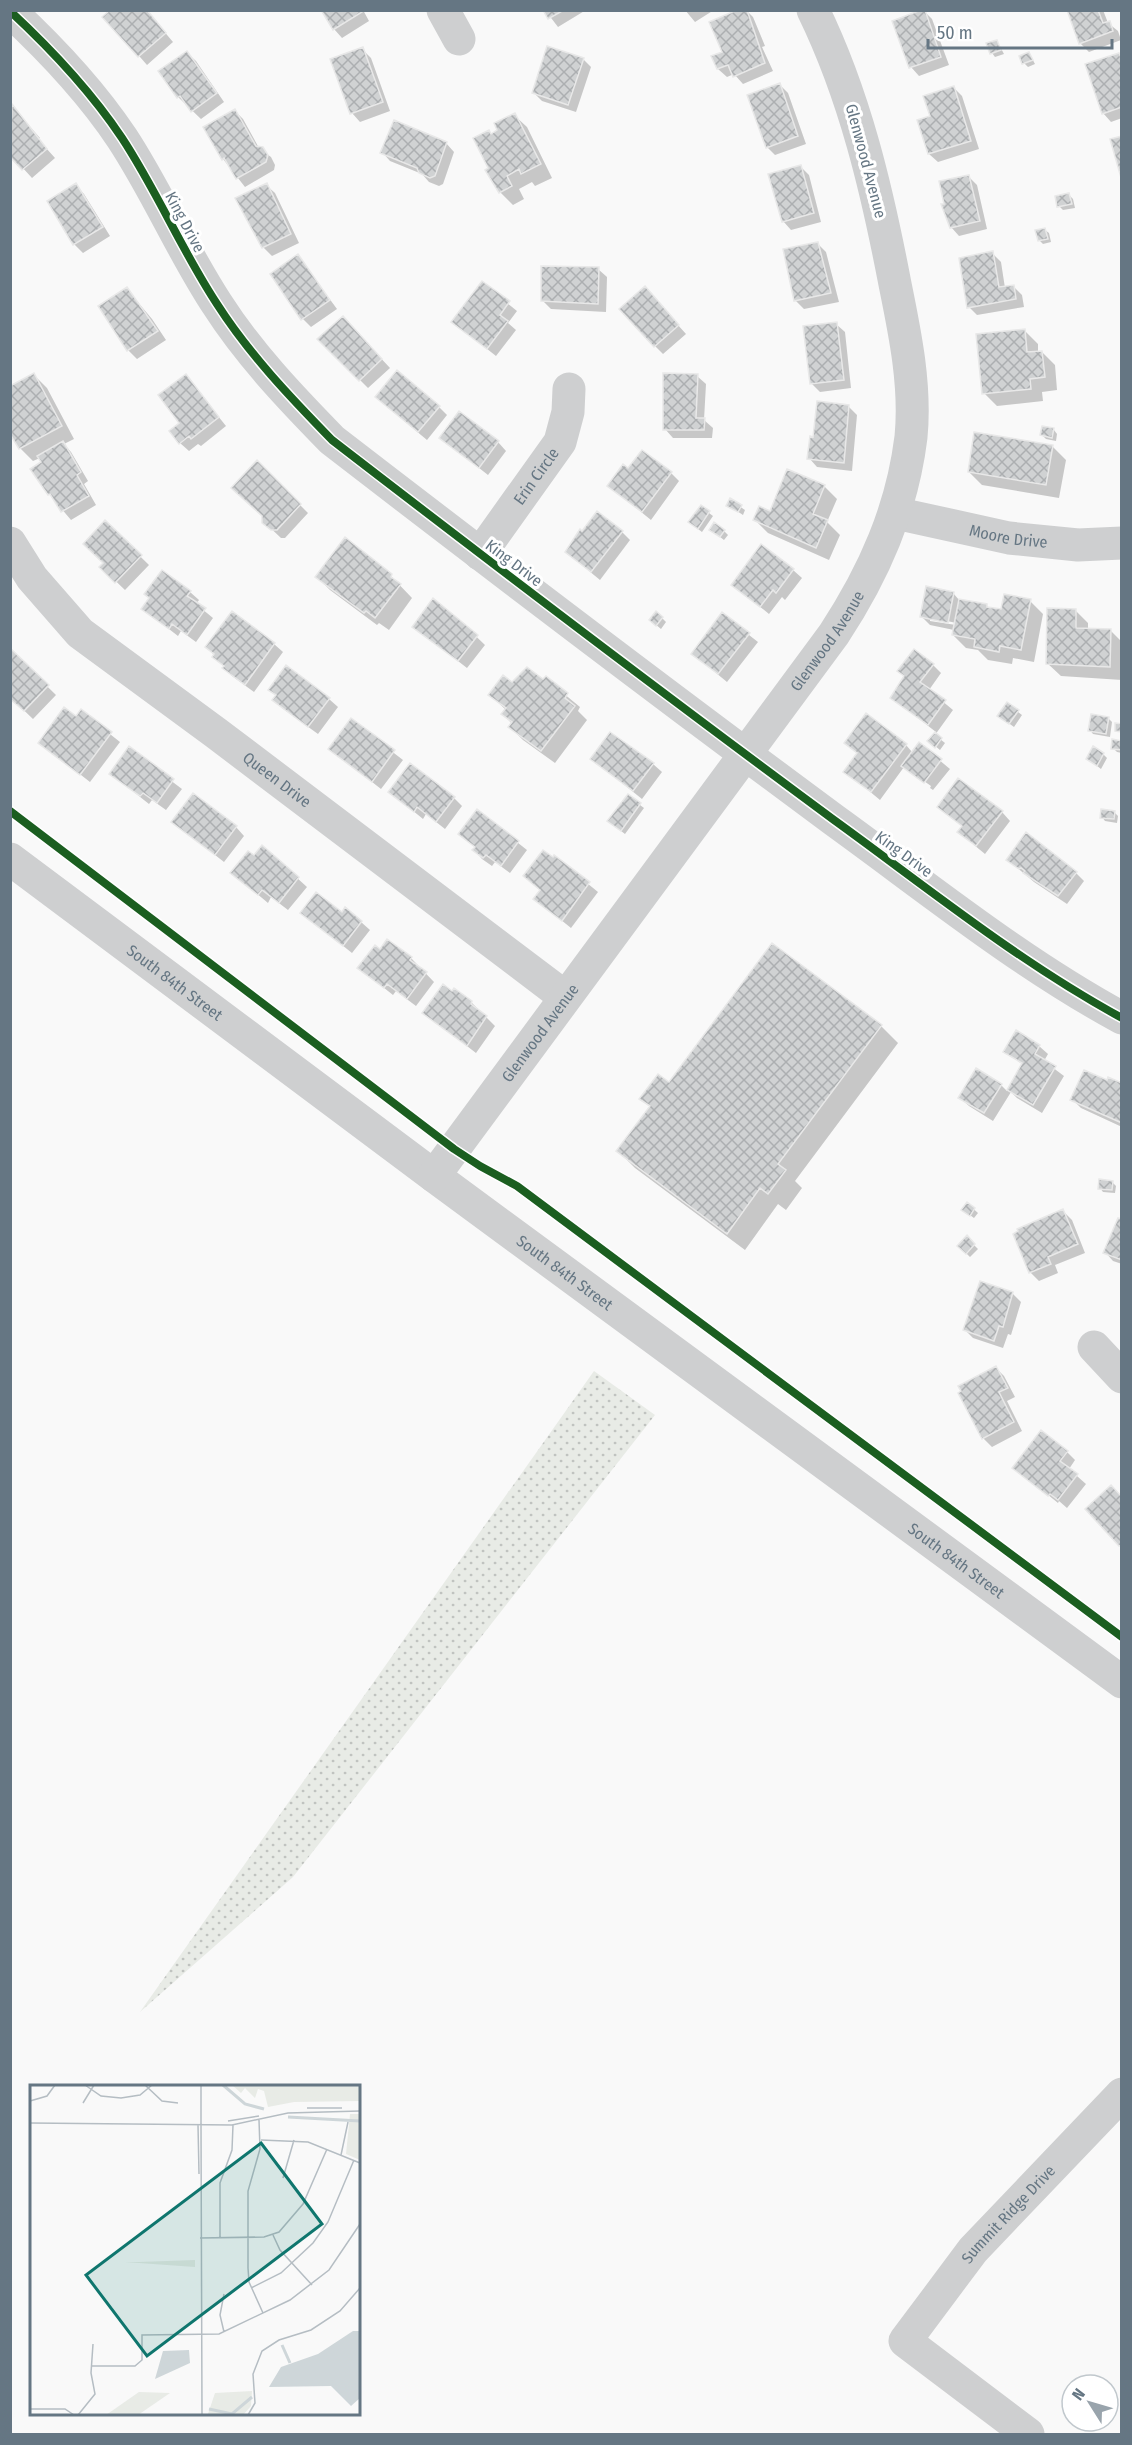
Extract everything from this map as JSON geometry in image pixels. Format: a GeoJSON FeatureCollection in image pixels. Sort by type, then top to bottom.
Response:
{"type":"FeatureCollection","features":[{"type":"Feature","properties":{"kind":"street"},"geometry":{"type":"LineString","coordinates":[[442,10],[459,39]]}},
{"type":"Feature","properties":{"kind":"street","name":"Glenwood Avenue"},"geometry":{"type":"LineString","coordinates":[[434,1176],[852,606],[871,573],[896,513],[905,476],[911,435],[906,340],[881,209],[864,148],[852,106],[813,10]]}},
{"type":"Feature","properties":{"kind":"street","name":"King Drive"},"geometry":{"type":"LineString","coordinates":[[10,11],[67,66],[105,113],[152,188],[184,250],[217,305],[279,385],[332,440],[744,754],[1015,952],[1080,995],[1122,1018]]}},
{"type":"Feature","properties":{"kind":"street","name":"Erin Circle"},"geometry":{"type":"LineString","coordinates":[[480,554],[553,455],[560,442],[568,412],[569,389]]}},
{"type":"Feature","properties":{"kind":"street","name":"Moore Drive"},"geometry":{"type":"LineString","coordinates":[[896,513],[1009,538],[1078,544],[1122,543]]}},
{"type":"Feature","properties":{"kind":"street","name":"Queen Drive"},"geometry":{"type":"LineString","coordinates":[[10,543],[32,578],[80,633],[565,997]]}},
{"type":"Feature","properties":{"kind":"street","name":"South 84th Street"},"geometry":{"type":"LineString","coordinates":[[10,859],[434,1176],[1122,1682]]}},
{"type":"Feature","properties":{"kind":"street"},"geometry":{"type":"LineString","coordinates":[[1094,1347],[1122,1377]]}},
{"type":"Feature","properties":{"kind":"street","name":"Summit Ridge Drive"},"geometry":{"type":"LineString","coordinates":[[1028,2434],[905,2341],[972,2250],[1122,2094]]}},
{"type":"Feature","properties":{"kind":"shaded area"},"geometry":{"type":"Polygon","coordinates":[[[594,1371],[655,1415],[293,1877],[140,2012],[594,1371]]]}},
{"type":"Feature","properties":{"kind":"building"},"geometry":{"type":"Polygon","coordinates":[[[110,10],[147,10],[166,33],[138,57],[102,17],[110,10]]]}},
{"type":"Feature","properties":{"kind":"building"},"geometry":{"type":"Polygon","coordinates":[[[321,10],[361,10],[362,12],[333,30],[321,10]]]}},
{"type":"Feature","properties":{"kind":"building"},"geometry":{"type":"Polygon","coordinates":[[[543,10],[564,10],[548,19],[543,10]]]}},
{"type":"Feature","properties":{"kind":"building"},"geometry":{"type":"Polygon","coordinates":[[[737,10],[747,10],[765,63],[733,77],[728,65],[717,69],[711,56],[722,52],[709,22],[737,10]]]}},
{"type":"Feature","properties":{"kind":"building"},"geometry":{"type":"Polygon","coordinates":[[[925,10],[941,57],[909,68],[892,21],[925,10]]]}},
{"type":"Feature","properties":{"kind":"building"},"geometry":{"type":"Polygon","coordinates":[[[1067,10],[1098,10],[1103,23],[1110,21],[1113,31],[1079,44],[1067,10]]]}},
{"type":"Feature","properties":{"kind":"building"},"geometry":{"type":"Polygon","coordinates":[[[997,40],[1001,50],[990,54],[986,43],[997,40]]]}},
{"type":"Feature","properties":{"kind":"building"},"geometry":{"type":"Polygon","coordinates":[[[547,46],[584,58],[568,105],[532,93],[547,46]]]}},
{"type":"Feature","properties":{"kind":"building"},"geometry":{"type":"Polygon","coordinates":[[[363,47],[383,102],[350,114],[330,59],[363,47]]]}},
{"type":"Feature","properties":{"kind":"building"},"geometry":{"type":"Polygon","coordinates":[[[187,51],[217,93],[191,112],[180,96],[177,98],[158,71],[187,51]]]}},
{"type":"Feature","properties":{"kind":"building"},"geometry":{"type":"Polygon","coordinates":[[[1029,52],[1033,60],[1022,64],[1019,56],[1029,52]]]}},
{"type":"Feature","properties":{"kind":"building"},"geometry":{"type":"Polygon","coordinates":[[[1119,53],[1122,60],[1122,107],[1102,114],[1085,64],[1119,53]]]}},
{"type":"Feature","properties":{"kind":"building"},"geometry":{"type":"Polygon","coordinates":[[[780,83],[798,136],[766,148],[747,95],[780,83]]]}},
{"type":"Feature","properties":{"kind":"building"},"geometry":{"type":"Polygon","coordinates":[[[954,86],[971,141],[928,154],[917,120],[930,116],[923,96],[954,86]]]}},
{"type":"Feature","properties":{"kind":"building"},"geometry":{"type":"Polygon","coordinates":[[[12,104],[47,149],[22,170],[10,157],[12,104]]]}},
{"type":"Feature","properties":{"kind":"building"},"geometry":{"type":"Polygon","coordinates":[[[235,109],[256,146],[263,147],[268,155],[266,162],[236,179],[203,127],[235,109]]]}},
{"type":"Feature","properties":{"kind":"building"},"geometry":{"type":"Polygon","coordinates":[[[515,113],[541,164],[521,174],[519,169],[507,176],[512,186],[499,193],[485,170],[488,168],[473,138],[489,130],[491,134],[497,130],[494,123],[515,113]]]}},
{"type":"Feature","properties":{"kind":"building"},"geometry":{"type":"Polygon","coordinates":[[[394,120],[447,142],[435,176],[430,178],[419,173],[417,168],[380,153],[394,120]]]}},
{"type":"Feature","properties":{"kind":"building"},"geometry":{"type":"Polygon","coordinates":[[[1122,136],[1122,181],[1110,139],[1122,136]]]}},
{"type":"Feature","properties":{"kind":"building"},"geometry":{"type":"Polygon","coordinates":[[[801,165],[814,213],[782,222],[768,174],[801,165]]]}},
{"type":"Feature","properties":{"kind":"building"},"geometry":{"type":"Polygon","coordinates":[[[969,175],[980,221],[950,228],[941,204],[944,204],[939,181],[969,175]]]}},
{"type":"Feature","properties":{"kind":"building"},"geometry":{"type":"Polygon","coordinates":[[[76,183],[103,227],[73,245],[47,201],[76,183]]]}},
{"type":"Feature","properties":{"kind":"building"},"geometry":{"type":"Polygon","coordinates":[[[267,183],[291,234],[262,248],[235,198],[267,183]]]}},
{"type":"Feature","properties":{"kind":"building"},"geometry":{"type":"Polygon","coordinates":[[[1069,193],[1072,204],[1057,207],[1055,196],[1069,193]]]}},
{"type":"Feature","properties":{"kind":"building"},"geometry":{"type":"Polygon","coordinates":[[[1045,228],[1048,239],[1038,241],[1035,230],[1045,228]]]}},
{"type":"Feature","properties":{"kind":"building"},"geometry":{"type":"Polygon","coordinates":[[[818,242],[831,293],[794,301],[783,249],[818,242]]]}},
{"type":"Feature","properties":{"kind":"building"},"geometry":{"type":"Polygon","coordinates":[[[993,251],[999,287],[1014,285],[1016,299],[967,308],[959,258],[993,251]]]}},
{"type":"Feature","properties":{"kind":"building"},"geometry":{"type":"Polygon","coordinates":[[[298,254],[330,300],[301,320],[270,274],[298,254]]]}},
{"type":"Feature","properties":{"kind":"building"},"geometry":{"type":"Polygon","coordinates":[[[541,266],[599,267],[598,304],[541,301],[541,266]]]}},
{"type":"Feature","properties":{"kind":"building"},"geometry":{"type":"Polygon","coordinates":[[[482,281],[510,301],[500,315],[508,321],[487,349],[451,322],[482,281]]]}},
{"type":"Feature","properties":{"kind":"building"},"geometry":{"type":"Polygon","coordinates":[[[645,286],[679,325],[654,347],[619,309],[645,286]]]}},
{"type":"Feature","properties":{"kind":"building"},"geometry":{"type":"Polygon","coordinates":[[[127,287],[158,331],[127,351],[98,306],[127,287]]]}},
{"type":"Feature","properties":{"kind":"building"},"geometry":{"type":"Polygon","coordinates":[[[343,316],[382,359],[359,381],[317,339],[343,316]]]}},
{"type":"Feature","properties":{"kind":"building"},"geometry":{"type":"Polygon","coordinates":[[[837,322],[844,380],[810,384],[803,326],[837,322]]]}},
{"type":"Feature","properties":{"kind":"building"},"geometry":{"type":"Polygon","coordinates":[[[1025,329],[1027,352],[1042,351],[1045,377],[1030,379],[1031,389],[982,394],[976,334],[1025,329]]]}},
{"type":"Feature","properties":{"kind":"building"},"geometry":{"type":"Polygon","coordinates":[[[397,370],[440,406],[418,432],[375,397],[397,370]]]}},
{"type":"Feature","properties":{"kind":"building"},"geometry":{"type":"Polygon","coordinates":[[[34,373],[62,426],[19,449],[10,434],[10,386],[34,373]]]}},
{"type":"Feature","properties":{"kind":"building"},"geometry":{"type":"Polygon","coordinates":[[[663,373],[698,374],[696,418],[705,418],[704,430],[663,430],[663,373]]]}},
{"type":"Feature","properties":{"kind":"building"},"geometry":{"type":"Polygon","coordinates":[[[186,374],[219,417],[191,439],[189,436],[179,444],[169,431],[179,423],[158,395],[186,374]]]}},
{"type":"Feature","properties":{"kind":"building"},"geometry":{"type":"Polygon","coordinates":[[[817,401],[849,405],[844,463],[807,459],[810,436],[813,437],[817,401]]]}},
{"type":"Feature","properties":{"kind":"building"},"geometry":{"type":"Polygon","coordinates":[[[459,411],[499,441],[479,468],[439,438],[459,411]]]}},
{"type":"Feature","properties":{"kind":"building"},"geometry":{"type":"Polygon","coordinates":[[[1042,426],[1054,428],[1052,438],[1040,435],[1042,426]]]}},
{"type":"Feature","properties":{"kind":"building"},"geometry":{"type":"Polygon","coordinates":[[[974,432],[1053,445],[1046,485],[968,472],[974,432]]]}},
{"type":"Feature","properties":{"kind":"building"},"geometry":{"type":"Polygon","coordinates":[[[63,441],[81,472],[77,475],[89,496],[61,512],[30,469],[41,462],[37,456],[63,441]]]}},
{"type":"Feature","properties":{"kind":"building"},"geometry":{"type":"Polygon","coordinates":[[[642,450],[672,472],[642,512],[607,486],[623,464],[628,468],[642,450]]]}},
{"type":"Feature","properties":{"kind":"building"},"geometry":{"type":"Polygon","coordinates":[[[257,460],[301,504],[277,530],[271,530],[262,523],[262,516],[231,488],[257,460]]]}},
{"type":"Feature","properties":{"kind":"building"},"geometry":{"type":"Polygon","coordinates":[[[787,469],[825,485],[813,514],[828,520],[816,548],[753,520],[759,506],[770,511],[787,469]]]}},
{"type":"Feature","properties":{"kind":"building"},"geometry":{"type":"Polygon","coordinates":[[[730,498],[742,505],[738,512],[726,506],[730,498]]]}},
{"type":"Feature","properties":{"kind":"building"},"geometry":{"type":"Polygon","coordinates":[[[701,505],[710,511],[698,529],[688,522],[701,505]]]}},
{"type":"Feature","properties":{"kind":"building"},"geometry":{"type":"Polygon","coordinates":[[[597,511],[623,531],[591,572],[565,552],[580,529],[582,531],[597,511]]]}},
{"type":"Feature","properties":{"kind":"building"},"geometry":{"type":"Polygon","coordinates":[[[105,520],[142,555],[115,583],[99,567],[103,563],[83,544],[105,520]]]}},
{"type":"Feature","properties":{"kind":"building"},"geometry":{"type":"Polygon","coordinates":[[[714,522],[725,530],[720,537],[709,530],[714,522]]]}},
{"type":"Feature","properties":{"kind":"building"},"geometry":{"type":"Polygon","coordinates":[[[345,537],[392,574],[391,577],[401,584],[375,618],[366,611],[364,613],[315,577],[345,537]]]}},
{"type":"Feature","properties":{"kind":"building"},"geometry":{"type":"Polygon","coordinates":[[[761,544],[794,569],[776,593],[773,590],[760,607],[731,585],[761,544]]]}},
{"type":"Feature","properties":{"kind":"building"},"geometry":{"type":"Polygon","coordinates":[[[162,570],[191,591],[187,596],[206,608],[187,635],[172,624],[169,629],[141,609],[149,598],[144,594],[162,570]]]}},
{"type":"Feature","properties":{"kind":"building"},"geometry":{"type":"Polygon","coordinates":[[[926,586],[954,592],[948,623],[920,617],[926,586]]]}},
{"type":"Feature","properties":{"kind":"building"},"geometry":{"type":"Polygon","coordinates":[[[1004,594],[1031,599],[1021,650],[1000,646],[999,652],[974,647],[975,639],[952,635],[959,599],[1001,609],[1004,594]]]}},
{"type":"Feature","properties":{"kind":"building"},"geometry":{"type":"Polygon","coordinates":[[[433,598],[478,635],[458,661],[412,627],[433,598]]]}},
{"type":"Feature","properties":{"kind":"building"},"geometry":{"type":"Polygon","coordinates":[[[1047,608],[1076,609],[1076,628],[1111,629],[1110,667],[1046,664],[1047,608]]]}},
{"type":"Feature","properties":{"kind":"building"},"geometry":{"type":"Polygon","coordinates":[[[232,611],[275,643],[245,685],[222,668],[224,666],[212,657],[214,654],[205,647],[232,611]]]}},
{"type":"Feature","properties":{"kind":"building"},"geometry":{"type":"Polygon","coordinates":[[[656,611],[663,617],[656,626],[649,620],[656,611]]]}},
{"type":"Feature","properties":{"kind":"building"},"geometry":{"type":"Polygon","coordinates":[[[722,612],[750,633],[718,674],[691,654],[722,612]]]}},
{"type":"Feature","properties":{"kind":"building"},"geometry":{"type":"Polygon","coordinates":[[[10,648],[49,685],[24,711],[10,699],[10,648]]]}},
{"type":"Feature","properties":{"kind":"building"},"geometry":{"type":"Polygon","coordinates":[[[914,649],[934,664],[920,682],[946,700],[928,725],[890,698],[904,676],[897,671],[914,649]]]}},
{"type":"Feature","properties":{"kind":"building"},"geometry":{"type":"Polygon","coordinates":[[[286,665],[330,698],[308,727],[272,700],[276,695],[268,690],[286,665]]]}},
{"type":"Feature","properties":{"kind":"building"},"geometry":{"type":"Polygon","coordinates":[[[527,667],[543,679],[546,676],[568,693],[565,698],[575,706],[541,751],[508,727],[512,722],[501,714],[506,708],[488,695],[503,675],[512,682],[527,667]]]}},
{"type":"Feature","properties":{"kind":"building"},"geometry":{"type":"Polygon","coordinates":[[[1007,702],[1019,710],[1009,724],[997,716],[1007,702]]]}},
{"type":"Feature","properties":{"kind":"building"},"geometry":{"type":"Polygon","coordinates":[[[64,707],[76,716],[81,709],[112,732],[80,775],[38,743],[64,707]]]}},
{"type":"Feature","properties":{"kind":"building"},"geometry":{"type":"Polygon","coordinates":[[[866,713],[907,744],[871,792],[843,772],[857,753],[844,743],[866,713]]]}},
{"type":"Feature","properties":{"kind":"building"},"geometry":{"type":"Polygon","coordinates":[[[1091,714],[1109,717],[1106,734],[1088,731],[1091,714]]]}},
{"type":"Feature","properties":{"kind":"building"},"geometry":{"type":"Polygon","coordinates":[[[351,718],[395,750],[372,782],[328,749],[351,718]]]}},
{"type":"Feature","properties":{"kind":"building"},"geometry":{"type":"Polygon","coordinates":[[[1115,723],[1122,724],[1122,732],[1115,731],[1115,723]]]}},
{"type":"Feature","properties":{"kind":"building"},"geometry":{"type":"Polygon","coordinates":[[[610,732],[654,763],[633,791],[590,759],[610,732]]]}},
{"type":"Feature","properties":{"kind":"building"},"geometry":{"type":"Polygon","coordinates":[[[935,732],[942,738],[935,748],[927,741],[935,732]]]}},
{"type":"Feature","properties":{"kind":"building"},"geometry":{"type":"Polygon","coordinates":[[[1112,739],[1122,741],[1122,750],[1111,749],[1112,739]]]}},
{"type":"Feature","properties":{"kind":"building"},"geometry":{"type":"Polygon","coordinates":[[[919,742],[942,759],[924,783],[901,766],[919,742]]]}},
{"type":"Feature","properties":{"kind":"building"},"geometry":{"type":"Polygon","coordinates":[[[129,746],[174,779],[157,803],[143,793],[140,796],[109,774],[129,746]]]}},
{"type":"Feature","properties":{"kind":"building"},"geometry":{"type":"Polygon","coordinates":[[[1093,746],[1104,753],[1097,766],[1086,759],[1093,746]]]}},
{"type":"Feature","properties":{"kind":"building"},"geometry":{"type":"Polygon","coordinates":[[[410,763],[455,797],[436,822],[417,807],[414,812],[388,792],[410,763]]]}},
{"type":"Feature","properties":{"kind":"building"},"geometry":{"type":"Polygon","coordinates":[[[958,778],[1003,811],[976,846],[957,832],[962,826],[937,807],[958,778]]]}},
{"type":"Feature","properties":{"kind":"building"},"geometry":{"type":"Polygon","coordinates":[[[193,793],[237,826],[215,855],[171,822],[193,793]]]}},
{"type":"Feature","properties":{"kind":"building"},"geometry":{"type":"Polygon","coordinates":[[[628,794],[641,803],[621,831],[607,821],[628,794]]]}},
{"type":"Feature","properties":{"kind":"building"},"geometry":{"type":"Polygon","coordinates":[[[477,809],[519,841],[501,866],[486,855],[483,858],[472,850],[475,847],[458,834],[477,809]]]}},
{"type":"Feature","properties":{"kind":"building"},"geometry":{"type":"Polygon","coordinates":[[[1101,809],[1115,811],[1114,819],[1100,818],[1101,809]]]}},
{"type":"Feature","properties":{"kind":"building"},"geometry":{"type":"Polygon","coordinates":[[[1026,832],[1077,872],[1058,896],[1023,873],[1025,871],[1021,868],[1019,869],[1006,860],[1026,832]]]}},
{"type":"Feature","properties":{"kind":"building"},"geometry":{"type":"Polygon","coordinates":[[[262,845],[299,877],[279,903],[262,890],[258,895],[230,873],[248,851],[254,855],[262,845]]]}},
{"type":"Feature","properties":{"kind":"building"},"geometry":{"type":"Polygon","coordinates":[[[543,850],[553,857],[554,855],[590,882],[562,921],[533,899],[540,890],[523,876],[543,850]]]}},
{"type":"Feature","properties":{"kind":"building"},"geometry":{"type":"Polygon","coordinates":[[[316,892],[342,912],[345,907],[362,921],[343,946],[300,913],[316,892]]]}},
{"type":"Feature","properties":{"kind":"building"},"geometry":{"type":"Polygon","coordinates":[[[387,939],[412,957],[410,960],[427,972],[407,999],[387,984],[384,988],[357,968],[375,945],[380,949],[387,939]]]}},
{"type":"Feature","properties":{"kind":"building"},"geometry":{"type":"Polygon","coordinates":[[[772,943],[882,1025],[778,1164],[786,1170],[768,1194],[760,1188],[727,1234],[616,1151],[650,1106],[639,1099],[658,1074],[669,1082],[772,943]]]}},
{"type":"Feature","properties":{"kind":"building"},"geometry":{"type":"Polygon","coordinates":[[[443,984],[452,991],[454,988],[472,1001],[471,1004],[487,1016],[467,1046],[422,1013],[443,984]]]}},
{"type":"Feature","properties":{"kind":"building"},"geometry":{"type":"Polygon","coordinates":[[[1016,1030],[1040,1045],[1035,1054],[1056,1066],[1033,1105],[1007,1090],[1022,1063],[1003,1052],[1016,1030]]]}},
{"type":"Feature","properties":{"kind":"building"},"geometry":{"type":"Polygon","coordinates":[[[976,1068],[1002,1084],[984,1113],[958,1098],[976,1068]]]}},
{"type":"Feature","properties":{"kind":"building"},"geometry":{"type":"Polygon","coordinates":[[[1084,1070],[1107,1080],[1108,1077],[1122,1083],[1122,1123],[1070,1100],[1084,1070]]]}},
{"type":"Feature","properties":{"kind":"building"},"geometry":{"type":"Polygon","coordinates":[[[1099,1179],[1113,1181],[1112,1190],[1098,1189],[1099,1179]]]}},
{"type":"Feature","properties":{"kind":"building"},"geometry":{"type":"Polygon","coordinates":[[[967,1202],[975,1208],[970,1216],[961,1210],[967,1202]]]}},
{"type":"Feature","properties":{"kind":"building"},"geometry":{"type":"Polygon","coordinates":[[[1063,1209],[1078,1244],[1048,1257],[1051,1264],[1029,1273],[1013,1234],[1018,1231],[1017,1229],[1063,1209]]]}},
{"type":"Feature","properties":{"kind":"building"},"geometry":{"type":"Polygon","coordinates":[[[1118,1218],[1122,1219],[1122,1260],[1103,1253],[1118,1218]]]}},
{"type":"Feature","properties":{"kind":"building"},"geometry":{"type":"Polygon","coordinates":[[[967,1235],[975,1244],[966,1254],[957,1246],[967,1235]]]}},
{"type":"Feature","properties":{"kind":"building"},"geometry":{"type":"Polygon","coordinates":[[[980,1281],[1013,1292],[1003,1327],[999,1326],[994,1341],[963,1330],[980,1281]]]}},
{"type":"Feature","properties":{"kind":"building"},"geometry":{"type":"Polygon","coordinates":[[[996,1366],[1008,1388],[999,1392],[1014,1422],[982,1439],[958,1393],[961,1391],[958,1386],[996,1366]]]}},
{"type":"Feature","properties":{"kind":"building"},"geometry":{"type":"Polygon","coordinates":[[[1041,1430],[1068,1451],[1060,1461],[1078,1474],[1058,1500],[1050,1494],[1048,1496],[1012,1468],[1041,1430]]]}},
{"type":"Feature","properties":{"kind":"building"},"geometry":{"type":"Polygon","coordinates":[[[1111,1485],[1122,1497],[1122,1544],[1119,1546],[1085,1509],[1111,1485]]]}},
{"type":"Feature","properties":{"kind":"cycle path"},"geometry":{"type":"LineString","coordinates":[[10,11],[70,71],[110,120],[135,158],[204,284],[229,322],[271,375],[332,440],[519,584],[939,898],[1010,949],[1122,1018]]}},
{"type":"Feature","properties":{"kind":"cycle path"},"geometry":{"type":"LineString","coordinates":[[10,811],[454,1149],[517,1186],[1122,1637]]}}]}
